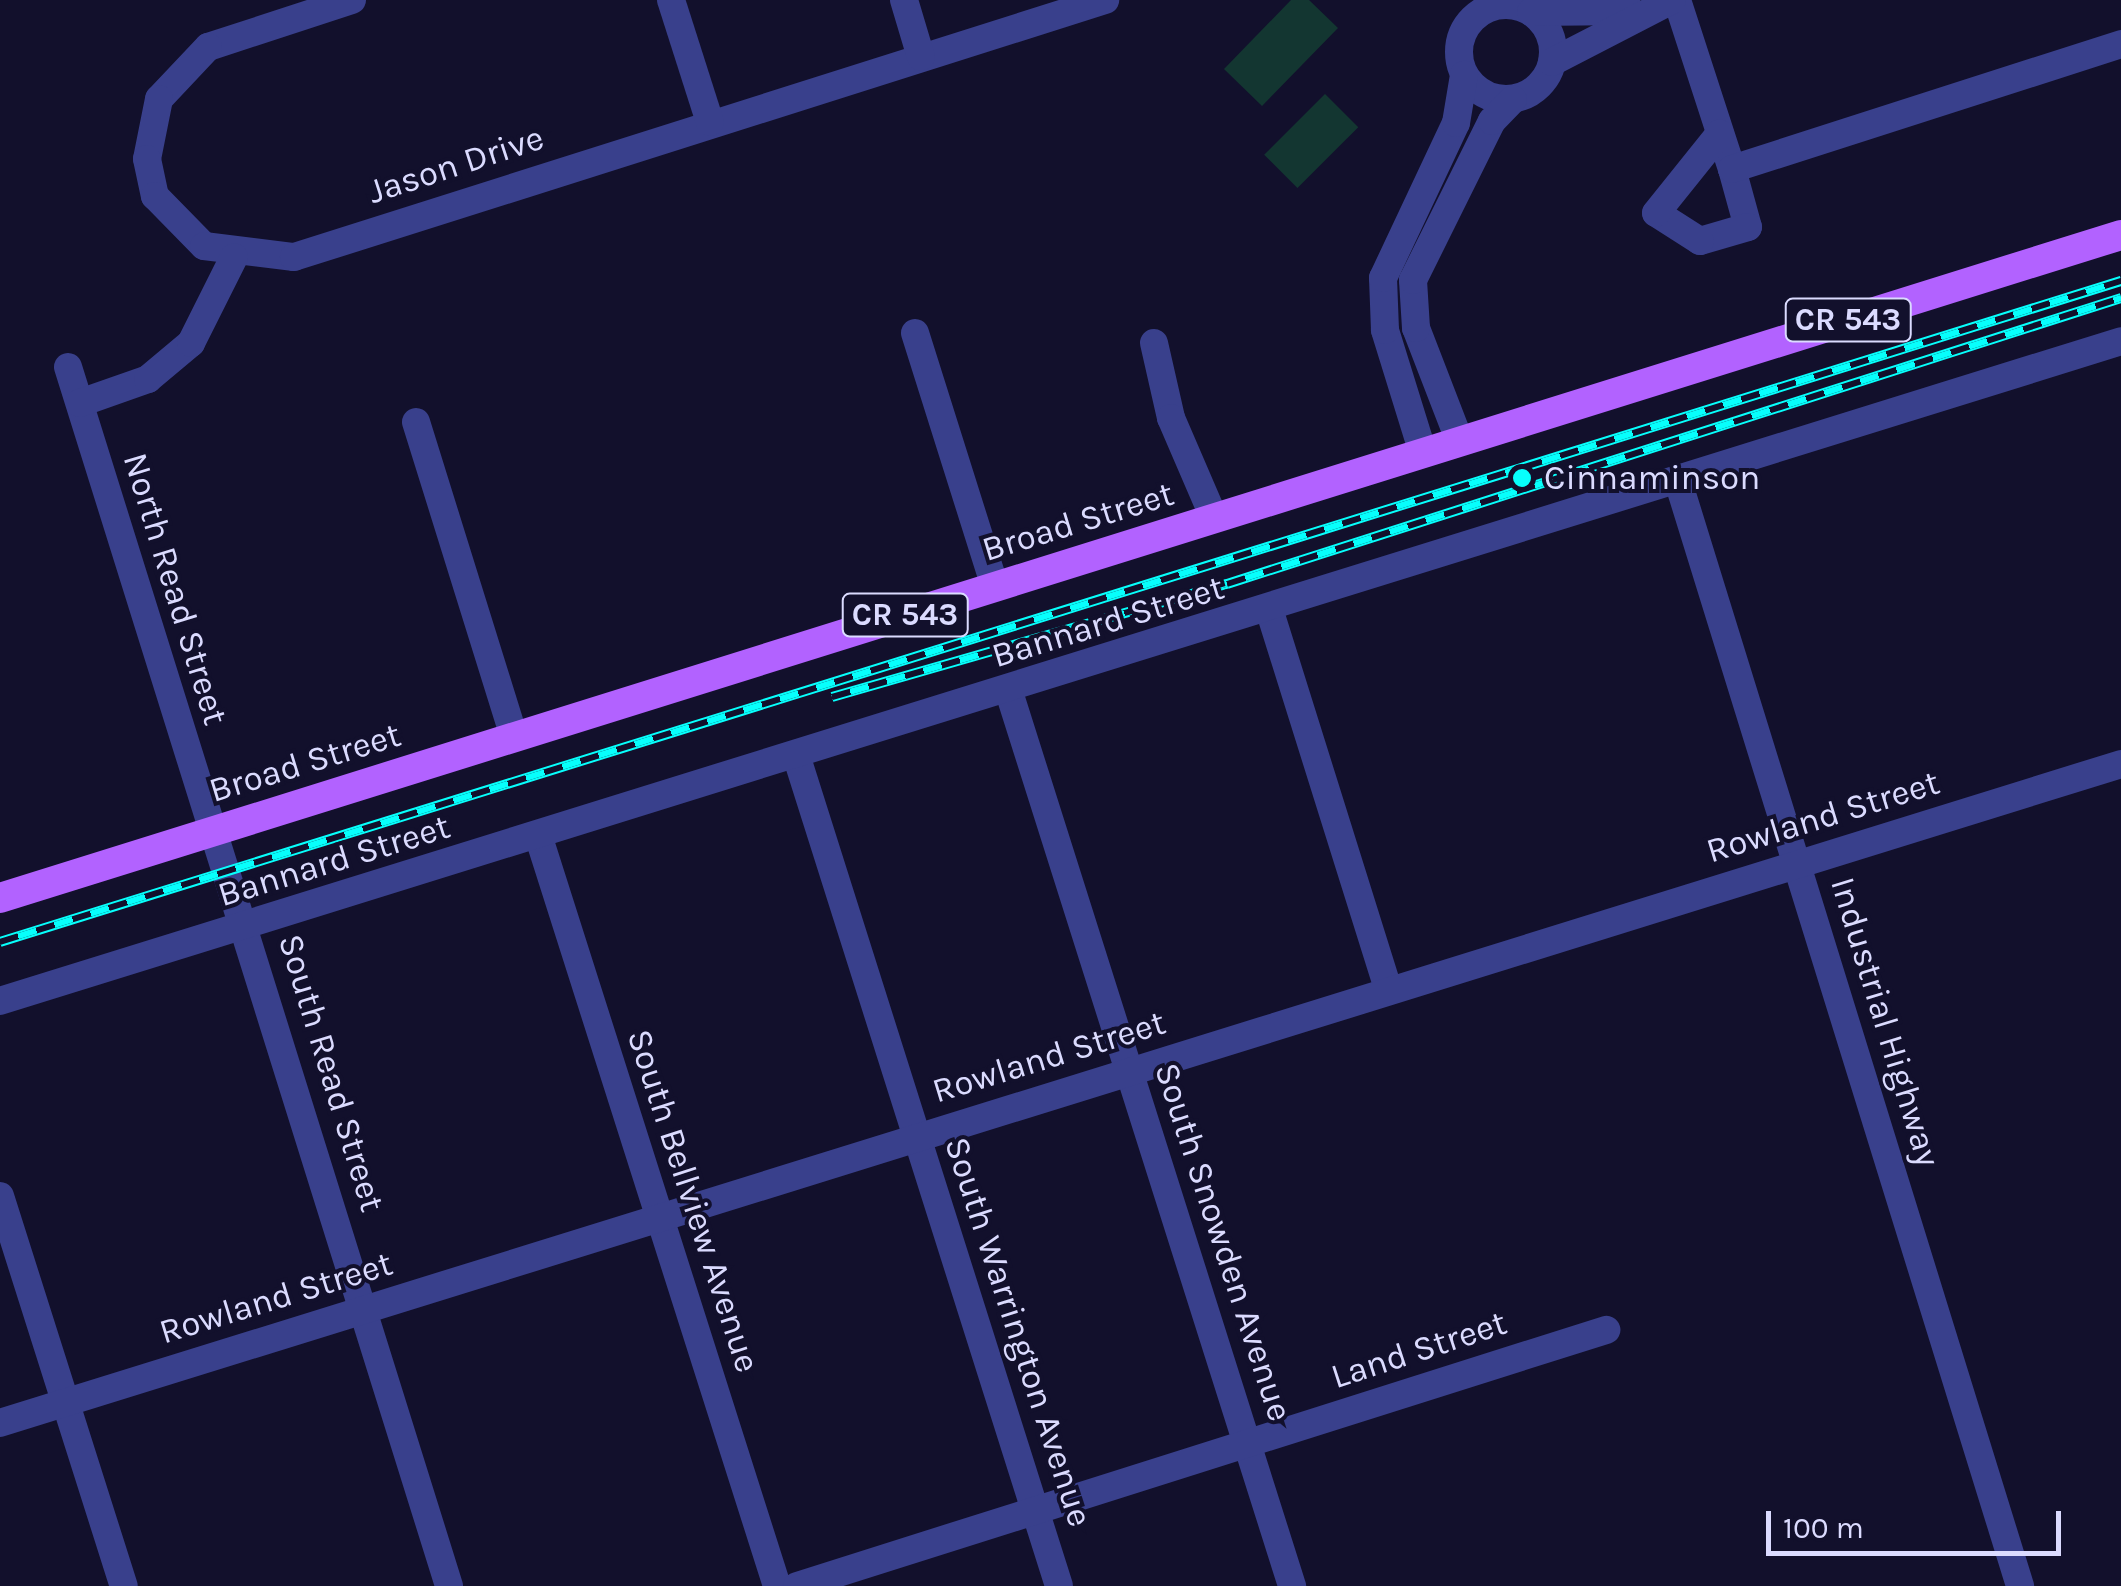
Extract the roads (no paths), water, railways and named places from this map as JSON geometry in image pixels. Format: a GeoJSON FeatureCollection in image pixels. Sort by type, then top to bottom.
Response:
{"type":"FeatureCollection","features":[{"type":"Feature","properties":{"kind":"main road","name":"Broad Street"},"geometry":{"type":"LineString","coordinates":[[0,898],[2121,235]]}},
{"type":"Feature","properties":{"kind":"street","name":"Jason Drive"},"geometry":{"type":"LineString","coordinates":[[352,0],[208,47],[159,99],[148,159],[155,196],[183,231],[234,257],[294,257],[710,122],[1105,0]]}},
{"type":"Feature","properties":{"kind":"street"},"geometry":{"type":"LineString","coordinates":[[672,0],[710,122]]}},
{"type":"Feature","properties":{"kind":"street"},"geometry":{"type":"LineString","coordinates":[[904,0],[921,57]]}},
{"type":"Feature","properties":{"kind":"street"},"geometry":{"type":"LineString","coordinates":[[1464,76],[1490,97],[1514,98],[1532,91],[1552,62],[1643,10],[1674,0],[1720,133],[1732,169],[1748,227],[1700,241],[1656,214],[1720,133]]}},
{"type":"Feature","properties":{"kind":"street"},"geometry":{"type":"LineString","coordinates":[[1424,453],[1382,298],[1389,252],[1456,123],[1464,76],[1458,55],[1470,11],[1498,5],[1643,10]]}},
{"type":"Feature","properties":{"kind":"street"},"geometry":{"type":"LineString","coordinates":[[1522,6],[1550,36],[1552,62]]}},
{"type":"Feature","properties":{"kind":"street"},"geometry":{"type":"LineString","coordinates":[[1732,169],[2121,44]]}},
{"type":"Feature","properties":{"kind":"street"},"geometry":{"type":"LineString","coordinates":[[1460,442],[1413,302],[1421,253],[1514,98]]}},
{"type":"Feature","properties":{"kind":"street"},"geometry":{"type":"LineString","coordinates":[[80,403],[148,379],[192,343],[234,257]]}},
{"type":"Feature","properties":{"kind":"street"},"geometry":{"type":"LineString","coordinates":[[1382,298],[1413,302]]}},
{"type":"Feature","properties":{"kind":"street"},"geometry":{"type":"LineString","coordinates":[[914,333],[995,587]]}},
{"type":"Feature","properties":{"kind":"street","name":"Bannard Street"},"geometry":{"type":"LineString","coordinates":[[0,1001],[1270,612],[2121,341]]}},
{"type":"Feature","properties":{"kind":"street"},"geometry":{"type":"LineString","coordinates":[[1154,343],[1170,418],[1214,518]]}},
{"type":"Feature","properties":{"kind":"street","name":"North Read Street"},"geometry":{"type":"LineString","coordinates":[[68,368],[210,832],[247,926]]}},
{"type":"Feature","properties":{"kind":"street"},"geometry":{"type":"LineString","coordinates":[[416,422],[514,737]]}},
{"type":"Feature","properties":{"kind":"street","name":"Industrial Highway"},"geometry":{"type":"LineString","coordinates":[[1678,481],[2020,1586]]}},
{"type":"Feature","properties":{"kind":"street"},"geometry":{"type":"LineString","coordinates":[[1270,612],[1390,991]]}},
{"type":"Feature","properties":{"kind":"street","name":"South Snowden Avenue"},"geometry":{"type":"LineString","coordinates":[[1009,692],[1292,1586]]}},
{"type":"Feature","properties":{"kind":"street","name":"South Warrington Avenue"},"geometry":{"type":"LineString","coordinates":[[797,758],[1059,1586]]}},
{"type":"Feature","properties":{"kind":"street","name":"Rowland Street"},"geometry":{"type":"LineString","coordinates":[[0,1422],[2121,764]]}},
{"type":"Feature","properties":{"kind":"street","name":"South Bellview Avenue"},"geometry":{"type":"LineString","coordinates":[[539,838],[776,1586]]}},
{"type":"Feature","properties":{"kind":"street","name":"South Read Street"},"geometry":{"type":"LineString","coordinates":[[247,926],[448,1586]]}},
{"type":"Feature","properties":{"kind":"street"},"geometry":{"type":"LineString","coordinates":[[0,1196],[124,1586]]}},
{"type":"Feature","properties":{"kind":"street","name":"Land Street"},"geometry":{"type":"LineString","coordinates":[[797,1586],[1606,1330]]}},
{"type":"Feature","properties":{"kind":"railway"},"geometry":{"type":"LineString","coordinates":[[0,942],[2121,281]]}},
{"type":"Feature","properties":{"kind":"railway"},"geometry":{"type":"LineString","coordinates":[[832,697],[1227,584],[2121,298]]}},
{"type":"Feature","properties":{"kind":"place","name":"Cinnaminson"},"geometry":{"type":"Point","coordinates":[1522,478]}}]}
